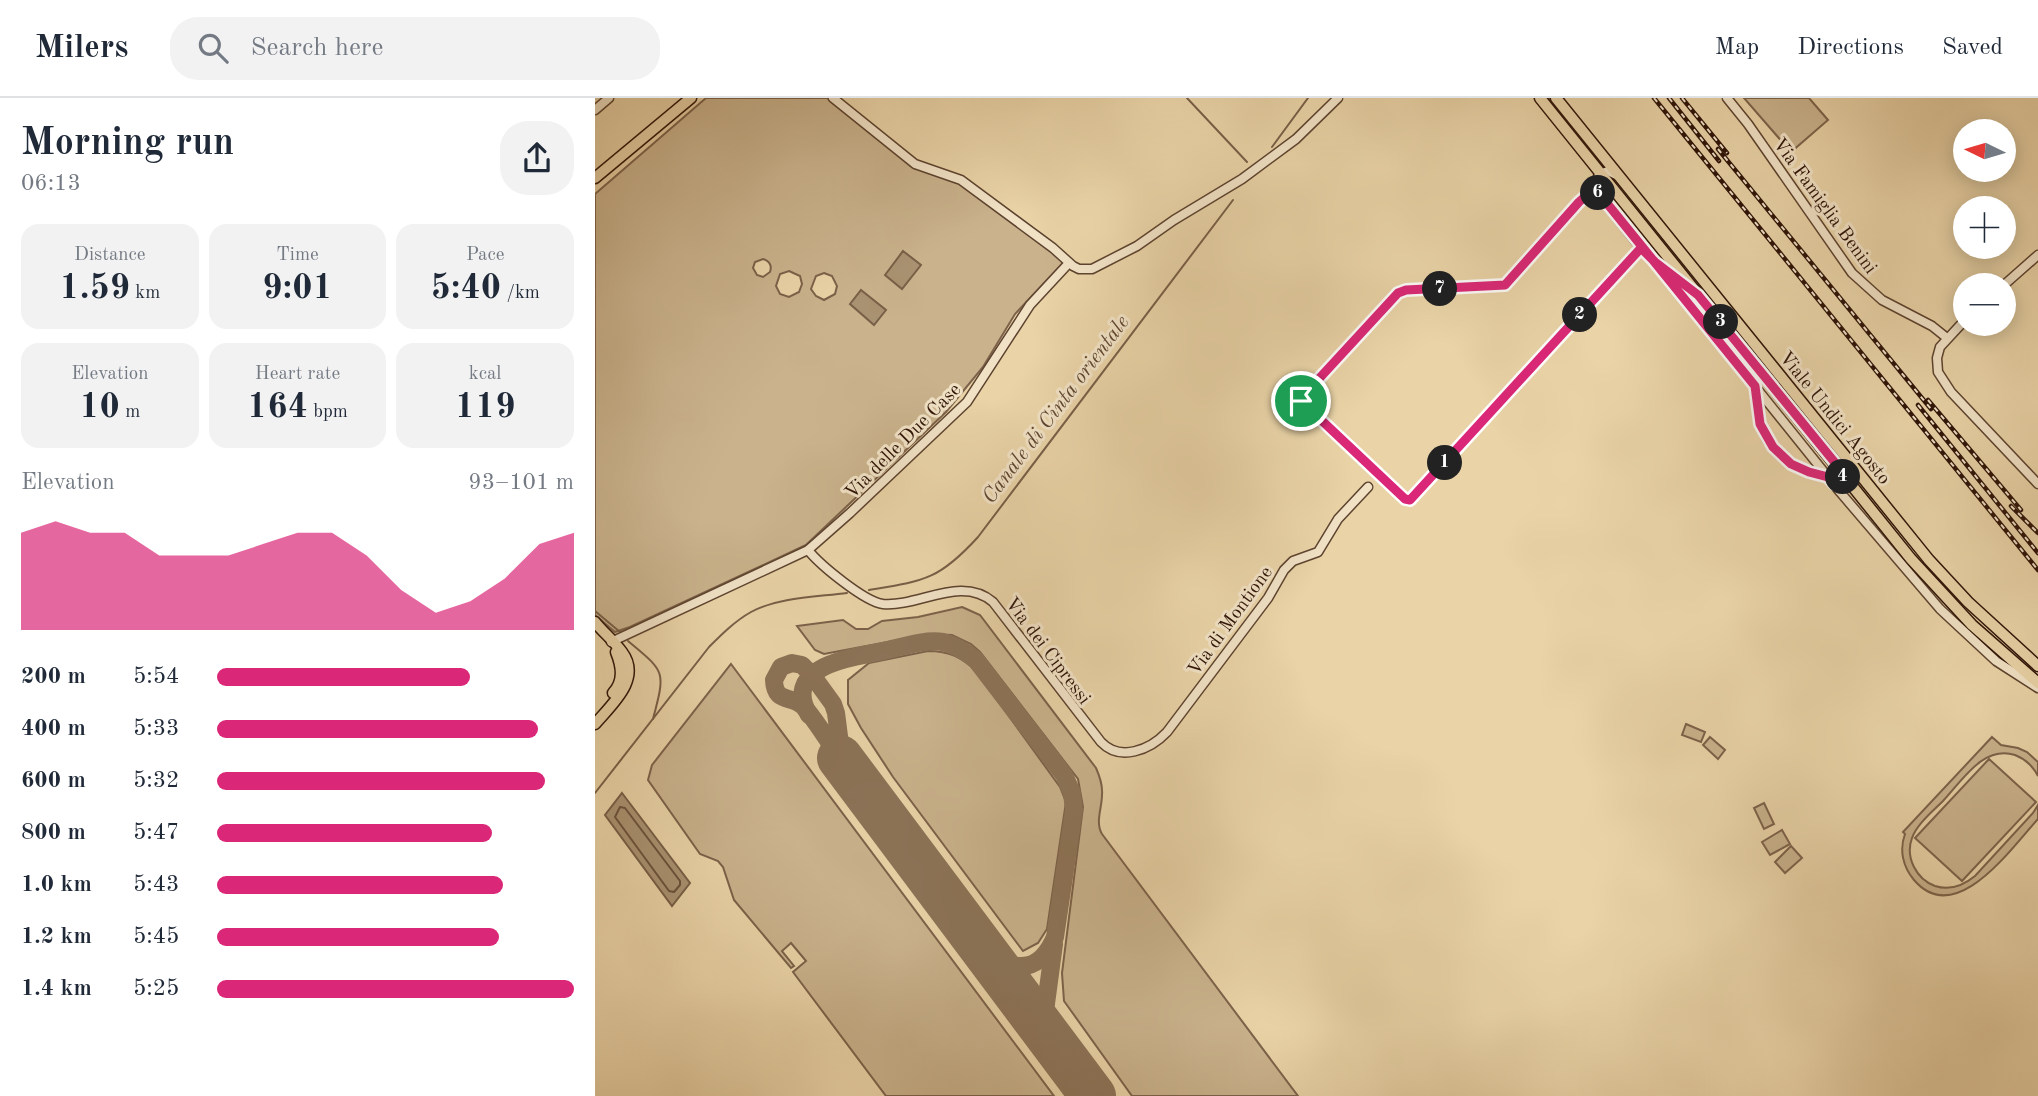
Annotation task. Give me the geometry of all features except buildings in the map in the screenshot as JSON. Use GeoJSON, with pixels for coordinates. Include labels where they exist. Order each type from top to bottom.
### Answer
{"type":"FeatureCollection","features":[{"type":"Feature","properties":{"kind":"main road"},"geometry":{"type":"LineString","coordinates":[[595,178],[691,98]]}},
{"type":"Feature","properties":{"kind":"main road","name":"Viale Undici Agosto"},"geometry":{"type":"LineString","coordinates":[[1540,98],[1880,522],[1947,599],[2038,685]]}},
{"type":"Feature","properties":{"kind":"main road","name":"Viale Undici Agosto"},"geometry":{"type":"LineString","coordinates":[[1556,98],[1936,568],[1968,602],[2038,666]]}},
{"type":"Feature","properties":{"kind":"main road"},"geometry":{"type":"LineString","coordinates":[[595,622],[621,650],[626,660],[628,677],[622,692],[595,724]]}},
{"type":"Feature","properties":{"kind":"main road"},"geometry":{"type":"LineString","coordinates":[[595,714],[618,688],[621,680],[620,665],[611,642]]}},
{"type":"Feature","properties":{"kind":"street"},"geometry":{"type":"LineString","coordinates":[[595,110],[609,98]]}},
{"type":"Feature","properties":{"kind":"street"},"geometry":{"type":"LineString","coordinates":[[833,98],[905,158],[961,180],[1079,269],[1092,269],[1137,246],[1174,220],[1224,191],[1296,139],[1338,98]]}},
{"type":"Feature","properties":{"kind":"street","name":"Via Famiglia Benini"},"geometry":{"type":"LineString","coordinates":[[1727,98],[1852,273],[1882,300],[1932,326],[1947,338]]}},
{"type":"Feature","properties":{"kind":"street"},"geometry":{"type":"LineString","coordinates":[[1621,177],[1610,172],[1600,173],[1595,182],[1597,191],[1588,194],[1579,202],[1505,285],[1406,290],[1398,293],[1303,396],[1303,405],[1405,499],[1411,499],[1641,248]]}},
{"type":"Feature","properties":{"kind":"street","name":"Viale Undici Agosto"},"geometry":{"type":"LineString","coordinates":[[1597,191],[1641,248],[1698,295]]}},
{"type":"Feature","properties":{"kind":"street"},"geometry":{"type":"LineString","coordinates":[[2016,274],[2038,255]]}},
{"type":"Feature","properties":{"kind":"street"},"geometry":{"type":"LineString","coordinates":[[1655,262],[1828,477],[1940,609],[1996,661],[2038,685]]}},
{"type":"Feature","properties":{"kind":"street","name":"Via delle Due Case"},"geometry":{"type":"LineString","coordinates":[[611,642],[808,550],[851,513],[967,402],[1030,305],[1069,263]]}},
{"type":"Feature","properties":{"kind":"street"},"geometry":{"type":"LineString","coordinates":[[1953,332],[1940,347],[1937,358],[1938,372],[1944,383],[2038,484]]}},
{"type":"Feature","properties":{"kind":"street"},"geometry":{"type":"LineString","coordinates":[[1755,386],[1760,424],[1773,447],[1797,468],[1828,477]]}},
{"type":"Feature","properties":{"kind":"street"},"geometry":{"type":"LineString","coordinates":[[1834,484],[1854,468]]}},
{"type":"Feature","properties":{"kind":"street","name":"Via di Montione"},"geometry":{"type":"LineString","coordinates":[[1147,748],[1169,729],[1268,598],[1288,565],[1318,552],[1346,508],[1368,487]]}},
{"type":"Feature","properties":{"kind":"street","name":"Via dei Cipressi"},"geometry":{"type":"LineString","coordinates":[[808,550],[862,595],[878,603],[901,602],[963,590],[986,596],[1105,746],[1127,752],[1147,748]]}},
{"type":"Feature","properties":{"kind":"shaded area"},"geometry":{"type":"Polygon","coordinates":[[[706,98],[827,98],[915,168],[940,173],[962,183],[1062,260],[1062,264],[1015,314],[983,367],[946,412],[806,545],[615,632],[595,615],[595,194],[706,98]],[[763,259],[755,262],[753,268],[757,275],[763,277],[771,268],[769,262],[763,259]],[[789,271],[780,274],[776,286],[780,294],[789,297],[799,292],[802,284],[800,276],[789,271]],[[824,273],[816,276],[811,289],[816,296],[824,300],[835,294],[837,286],[832,276],[824,273]]]}},
{"type":"Feature","properties":{"kind":"shaded area"},"geometry":{"type":"Polygon","coordinates":[[[1551,98],[1606,168],[1600,165],[1551,98]]]}},
{"type":"Feature","properties":{"kind":"shaded area"},"geometry":{"type":"Polygon","coordinates":[[[1744,98],[1809,98],[1828,120],[1791,152],[1744,98]]]}},
{"type":"Feature","properties":{"kind":"shaded area"},"geometry":{"type":"Polygon","coordinates":[[[962,607],[980,615],[1096,768],[1102,788],[1099,820],[1102,834],[1298,1096],[1132,1096],[1064,1001],[1062,973],[1083,807],[1078,779],[971,644],[952,635],[930,634],[824,654],[815,650],[797,626],[843,620],[856,629],[868,629],[882,621],[918,617],[962,607]]]}},
{"type":"Feature","properties":{"kind":"shaded area"},"geometry":{"type":"Polygon","coordinates":[[[928,651],[955,656],[977,672],[1060,787],[1066,802],[1047,929],[1038,943],[1023,951],[893,777],[848,704],[848,680],[869,663],[928,651]]]}},
{"type":"Feature","properties":{"kind":"shaded area"},"geometry":{"type":"Polygon","coordinates":[[[731,664],[1054,1096],[886,1096],[793,972],[806,961],[791,943],[782,951],[794,966],[791,968],[734,900],[723,867],[718,861],[700,854],[648,780],[652,765],[731,664]]]}},
{"type":"Feature","properties":{"kind":"shaded area"},"geometry":{"type":"Polygon","coordinates":[[[1686,724],[1705,732],[1701,742],[1682,735],[1686,724]]]}},
{"type":"Feature","properties":{"kind":"shaded area"},"geometry":{"type":"Polygon","coordinates":[[[1710,737],[1725,750],[1718,759],[1703,745],[1710,737]]]}},
{"type":"Feature","properties":{"kind":"shaded area"},"geometry":{"type":"Polygon","coordinates":[[[1992,737],[2001,745],[2027,752],[2038,762],[2038,776],[2028,763],[2015,755],[2003,753],[1983,760],[1918,828],[1910,845],[1914,866],[1922,878],[1935,886],[1946,888],[1961,884],[1975,876],[2038,805],[2038,819],[1982,879],[1965,890],[1947,895],[1930,893],[1914,880],[1907,870],[1902,852],[1903,832],[1992,737]]]}},
{"type":"Feature","properties":{"kind":"shaded area"},"geometry":{"type":"Polygon","coordinates":[[[1989,759],[2036,802],[1962,881],[1915,838],[1989,759]]]}},
{"type":"Feature","properties":{"kind":"shaded area"},"geometry":{"type":"Polygon","coordinates":[[[1764,803],[1774,824],[1764,829],[1754,808],[1764,803]]]}},
{"type":"Feature","properties":{"kind":"shaded area"},"geometry":{"type":"Polygon","coordinates":[[[1782,830],[1790,844],[1770,855],[1762,842],[1782,830]]]}},
{"type":"Feature","properties":{"kind":"shaded area"},"geometry":{"type":"Polygon","coordinates":[[[1791,846],[1802,858],[1785,873],[1775,862],[1791,846]]]}},
{"type":"Feature","properties":{"kind":"water"},"geometry":{"type":"Polygon","coordinates":[[[903,251],[921,265],[902,289],[885,275],[903,251]]]}},
{"type":"Feature","properties":{"kind":"water"},"geometry":{"type":"Polygon","coordinates":[[[861,290],[886,310],[874,325],[850,304],[861,290]]]}},
{"type":"Feature","properties":{"kind":"water"},"geometry":{"type":"Polygon","coordinates":[[[622,793],[690,883],[672,906],[605,815],[622,793]]]}},
{"type":"Feature","properties":{"kind":"waterway"},"geometry":{"type":"LineString","coordinates":[[1187,98],[1247,162]]}},
{"type":"Feature","properties":{"kind":"waterway","name":"Canale di Cinta orientale"},"geometry":{"type":"LineString","coordinates":[[1272,147],[1308,98]]}},
{"type":"Feature","properties":{"kind":"waterway","name":"Canale di Cinta orientale"},"geometry":{"type":"LineString","coordinates":[[869,590],[917,581],[929,576],[952,562],[978,537],[1233,200]]}},
{"type":"Feature","properties":{"kind":"waterway","name":"Canale di Cinta orientale"},"geometry":{"type":"LineString","coordinates":[[595,793],[709,647],[734,624],[751,612],[774,603],[847,593]]}},
{"type":"Feature","properties":{"kind":"waterway"},"geometry":{"type":"LineString","coordinates":[[595,611],[620,632]]}},
{"type":"Feature","properties":{"kind":"waterway"},"geometry":{"type":"LineString","coordinates":[[628,641],[656,666],[659,673],[660,690],[653,719]]}},
{"type":"Feature","properties":{"kind":"taxiway"},"geometry":{"type":"LineString","coordinates":[[809,715],[803,698],[804,685],[824,667],[838,661],[913,644],[943,642],[961,649],[976,660],[1064,775],[1072,793],[1074,810],[1055,937],[1043,957],[1028,965],[1010,965],[989,957]]}},
{"type":"Feature","properties":{"kind":"taxiway"},"geometry":{"type":"LineString","coordinates":[[840,758],[804,707],[777,693],[774,680],[781,667],[792,663],[802,665],[833,704],[841,752],[858,782]]}},
{"type":"Feature","properties":{"kind":"taxiway"},"geometry":{"type":"LineString","coordinates":[[1054,944],[1045,1011],[1050,1032],[1065,1059]]}},
{"type":"Feature","properties":{"kind":"runway"},"geometry":{"type":"LineString","coordinates":[[840,758],[1093,1096]]}},
{"type":"Feature","properties":{"kind":"railway"},"geometry":{"type":"LineString","coordinates":[[1654,98],[2038,570]]}},
{"type":"Feature","properties":{"kind":"railway"},"geometry":{"type":"LineString","coordinates":[[1669,98],[1719,161]]}},
{"type":"Feature","properties":{"kind":"railway"},"geometry":{"type":"LineString","coordinates":[[1682,98],[1727,153]]}},
{"type":"Feature","properties":{"kind":"railway"},"geometry":{"type":"LineString","coordinates":[[1718,149],[1931,409]]}},
{"type":"Feature","properties":{"kind":"railway"},"geometry":{"type":"LineString","coordinates":[[1928,400],[2021,510]]}},
{"type":"Feature","properties":{"kind":"railway"},"geometry":{"type":"LineString","coordinates":[[1918,405],[2038,553]]}},
{"type":"Feature","properties":{"kind":"railway"},"geometry":{"type":"LineString","coordinates":[[2011,506],[2038,533]]}},
{"type":"Feature","properties":{"kind":"route"},"geometry":{"type":"LineString","coordinates":[[1301,401],[1398,293],[1406,290],[1505,285],[1579,202],[1588,194],[1597,191],[1631,236],[1641,248],[1655,262],[1755,386],[1760,424],[1778,453],[1797,468],[1828,477],[1834,484],[1845,475],[1698,295],[1641,248],[1410,500],[1405,499],[1301,401]]}}]}
